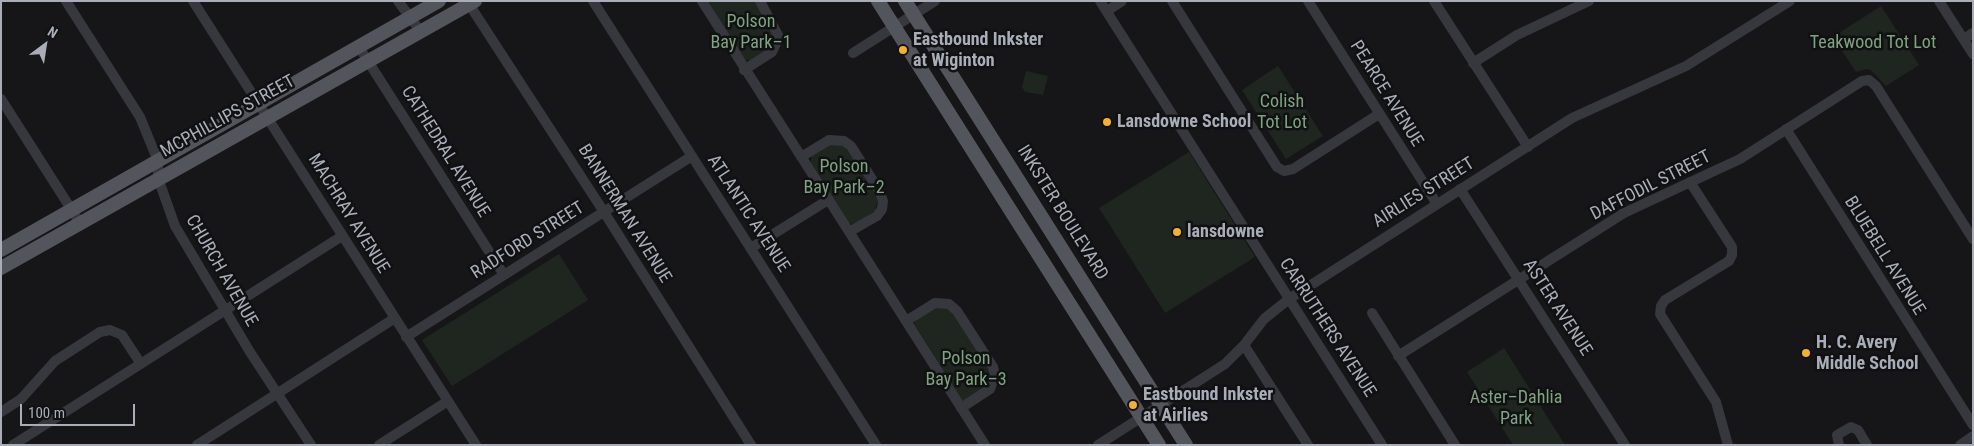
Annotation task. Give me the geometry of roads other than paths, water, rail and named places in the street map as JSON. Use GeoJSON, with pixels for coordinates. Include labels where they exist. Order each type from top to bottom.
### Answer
{"type":"FeatureCollection","features":[{"type":"Feature","properties":{"kind":"main road","name":"MCPHILLIPS STREET"},"geometry":{"type":"LineString","coordinates":[[1,250],[438,1]]}},
{"type":"Feature","properties":{"kind":"main road"},"geometry":{"type":"LineString","coordinates":[[878,1],[1159,445]]}},
{"type":"Feature","properties":{"kind":"main road","name":"INKSTER BOULEVARD"},"geometry":{"type":"LineString","coordinates":[[905,1],[1186,445]]}},
{"type":"Feature","properties":{"kind":"main road","name":"MCPHILLIPS STREET"},"geometry":{"type":"LineString","coordinates":[[1,268],[471,2]]}},
{"type":"Feature","properties":{"kind":"street","name":"CHURCH AVENUE"},"geometry":{"type":"LineString","coordinates":[[66,1],[140,117],[158,160],[158,178],[174,226],[225,311],[311,445]]}},
{"type":"Feature","properties":{"kind":"street","name":"MACHRAY AVENUE"},"geometry":{"type":"LineString","coordinates":[[192,1],[476,445]]}},
{"type":"Feature","properties":{"kind":"street"},"geometry":{"type":"LineString","coordinates":[[398,1],[421,32]]}},
{"type":"Feature","properties":{"kind":"street","name":"ATLANTIC AVENUE"},"geometry":{"type":"LineString","coordinates":[[593,1],[876,445]]}},
{"type":"Feature","properties":{"kind":"street"},"geometry":{"type":"LineString","coordinates":[[702,1],[744,70],[985,445]]}},
{"type":"Feature","properties":{"kind":"street"},"geometry":{"type":"LineString","coordinates":[[744,70],[772,52],[780,36],[760,1]]}},
{"type":"Feature","properties":{"kind":"street"},"geometry":{"type":"LineString","coordinates":[[854,53],[935,1]]}},
{"type":"Feature","properties":{"kind":"street","name":"CARRUTHERS AVENUE"},"geometry":{"type":"LineString","coordinates":[[1100,1],[1382,445]]}},
{"type":"Feature","properties":{"kind":"street"},"geometry":{"type":"LineString","coordinates":[[1106,11],[1122,1]]}},
{"type":"Feature","properties":{"kind":"street"},"geometry":{"type":"LineString","coordinates":[[1172,1],[1277,167],[1284,170],[1293,169],[1379,114]]}},
{"type":"Feature","properties":{"kind":"street","name":"PEARCE AVENUE"},"geometry":{"type":"LineString","coordinates":[[1308,1],[1437,204]]}},
{"type":"Feature","properties":{"kind":"street"},"geometry":{"type":"LineString","coordinates":[[1434,1],[1528,147]]}},
{"type":"Feature","properties":{"kind":"street"},"geometry":{"type":"LineString","coordinates":[[1473,63],[1517,35],[1590,1]]}},
{"type":"Feature","properties":{"kind":"street","name":"AIRLIES STREET"},"geometry":{"type":"LineString","coordinates":[[1098,445],[1210,375],[1244,346],[1264,319],[1289,299],[1460,189],[1572,118],[1686,66],[1790,1]]}},
{"type":"Feature","properties":{"kind":"street"},"geometry":{"type":"LineString","coordinates":[[1939,1],[1973,54]]}},
{"type":"Feature","properties":{"kind":"street","name":"BANNERMAN AVENUE"},"geometry":{"type":"LineString","coordinates":[[471,2],[748,444]]}},
{"type":"Feature","properties":{"kind":"street"},"geometry":{"type":"LineString","coordinates":[[1964,39],[1973,34]]}},
{"type":"Feature","properties":{"kind":"street","name":"CATHEDRAL AVENUE"},"geometry":{"type":"LineString","coordinates":[[359,47],[504,275]]}},
{"type":"Feature","properties":{"kind":"street","name":"DAFFODIL STREET"},"geometry":{"type":"LineString","coordinates":[[1398,356],[1624,213],[1740,159],[1862,81],[1868,80],[1876,86],[1973,239]]}},
{"type":"Feature","properties":{"kind":"street"},"geometry":{"type":"LineString","coordinates":[[1,99],[80,223]]}},
{"type":"Feature","properties":{"kind":"street","name":"BLUEBELL AVENUE"},"geometry":{"type":"LineString","coordinates":[[1786,129],[1973,425]]}},
{"type":"Feature","properties":{"kind":"street"},"geometry":{"type":"LineString","coordinates":[[801,157],[829,140],[844,141],[851,146],[880,192],[883,201],[882,209],[876,216],[849,232]]}},
{"type":"Feature","properties":{"kind":"street","name":"RADFORD STREET"},"geometry":{"type":"LineString","coordinates":[[406,337],[692,156]]}},
{"type":"Feature","properties":{"kind":"street"},"geometry":{"type":"LineString","coordinates":[[1690,182],[1732,247],[1732,254],[1729,261],[1665,300],[1660,306],[1660,314],[1716,402],[1728,445]]}},
{"type":"Feature","properties":{"kind":"street","name":"ASTER AVENUE"},"geometry":{"type":"LineString","coordinates":[[1460,189],[1625,445]]}},
{"type":"Feature","properties":{"kind":"street"},"geometry":{"type":"LineString","coordinates":[[751,248],[828,200]]}},
{"type":"Feature","properties":{"kind":"street"},"geometry":{"type":"LineString","coordinates":[[13,445],[342,236]]}},
{"type":"Feature","properties":{"kind":"street"},"geometry":{"type":"LineString","coordinates":[[906,321],[935,303],[949,304],[957,311],[993,367],[995,375],[990,389],[961,408]]}},
{"type":"Feature","properties":{"kind":"street"},"geometry":{"type":"LineString","coordinates":[[1372,313],[1455,445]]}},
{"type":"Feature","properties":{"kind":"street"},"geometry":{"type":"LineString","coordinates":[[198,445],[395,318]]}},
{"type":"Feature","properties":{"kind":"street"},"geometry":{"type":"LineString","coordinates":[[1,412],[21,399],[55,361],[100,332],[110,330],[122,335],[141,364]]}},
{"type":"Feature","properties":{"kind":"street"},"geometry":{"type":"LineString","coordinates":[[1244,346],[1308,445]]}},
{"type":"Feature","properties":{"kind":"street"},"geometry":{"type":"LineString","coordinates":[[379,445],[448,401]]}},
{"type":"Feature","properties":{"kind":"street"},"geometry":{"type":"LineString","coordinates":[[1840,445],[1837,435],[1851,426],[1858,430],[1867,445]]}},
{"type":"Feature","properties":{"kind":"street"},"geometry":{"type":"LineString","coordinates":[[1960,445],[1973,436]]}},
{"type":"Feature","properties":{"kind":"place","name":"Eastbound Inkster at Wiginton"},"geometry":{"type":"Point","coordinates":[903,50]}},
{"type":"Feature","properties":{"kind":"place","name":"Lansdowne School"},"geometry":{"type":"Point","coordinates":[1107,122]}},
{"type":"Feature","properties":{"kind":"place","name":"lansdowne"},"geometry":{"type":"Point","coordinates":[1177,232]}},
{"type":"Feature","properties":{"kind":"place","name":"H. C. Avery Middle School"},"geometry":{"type":"Point","coordinates":[1806,353]}},
{"type":"Feature","properties":{"kind":"place","name":"Eastbound Inkster at Airlies"},"geometry":{"type":"Point","coordinates":[1133,405]}},
{"type":"Feature","properties":{"kind":"park label","name":"Polson Bay Park–1"},"geometry":{"type":"Point","coordinates":[751,32]}},
{"type":"Feature","properties":{"kind":"park label","name":"Teakwood Tot Lot"},"geometry":{"type":"Point","coordinates":[1873,43]}},
{"type":"Feature","properties":{"kind":"park label","name":"Colish Tot Lot"},"geometry":{"type":"Point","coordinates":[1282,112]}},
{"type":"Feature","properties":{"kind":"park label","name":"Polson Bay Park–2"},"geometry":{"type":"Point","coordinates":[844,177]}},
{"type":"Feature","properties":{"kind":"park label","name":"Polson Bay Park–3"},"geometry":{"type":"Point","coordinates":[966,369]}},
{"type":"Feature","properties":{"kind":"park label","name":"Aster–Dahlia Park"},"geometry":{"type":"Point","coordinates":[1516,408]}}]}
